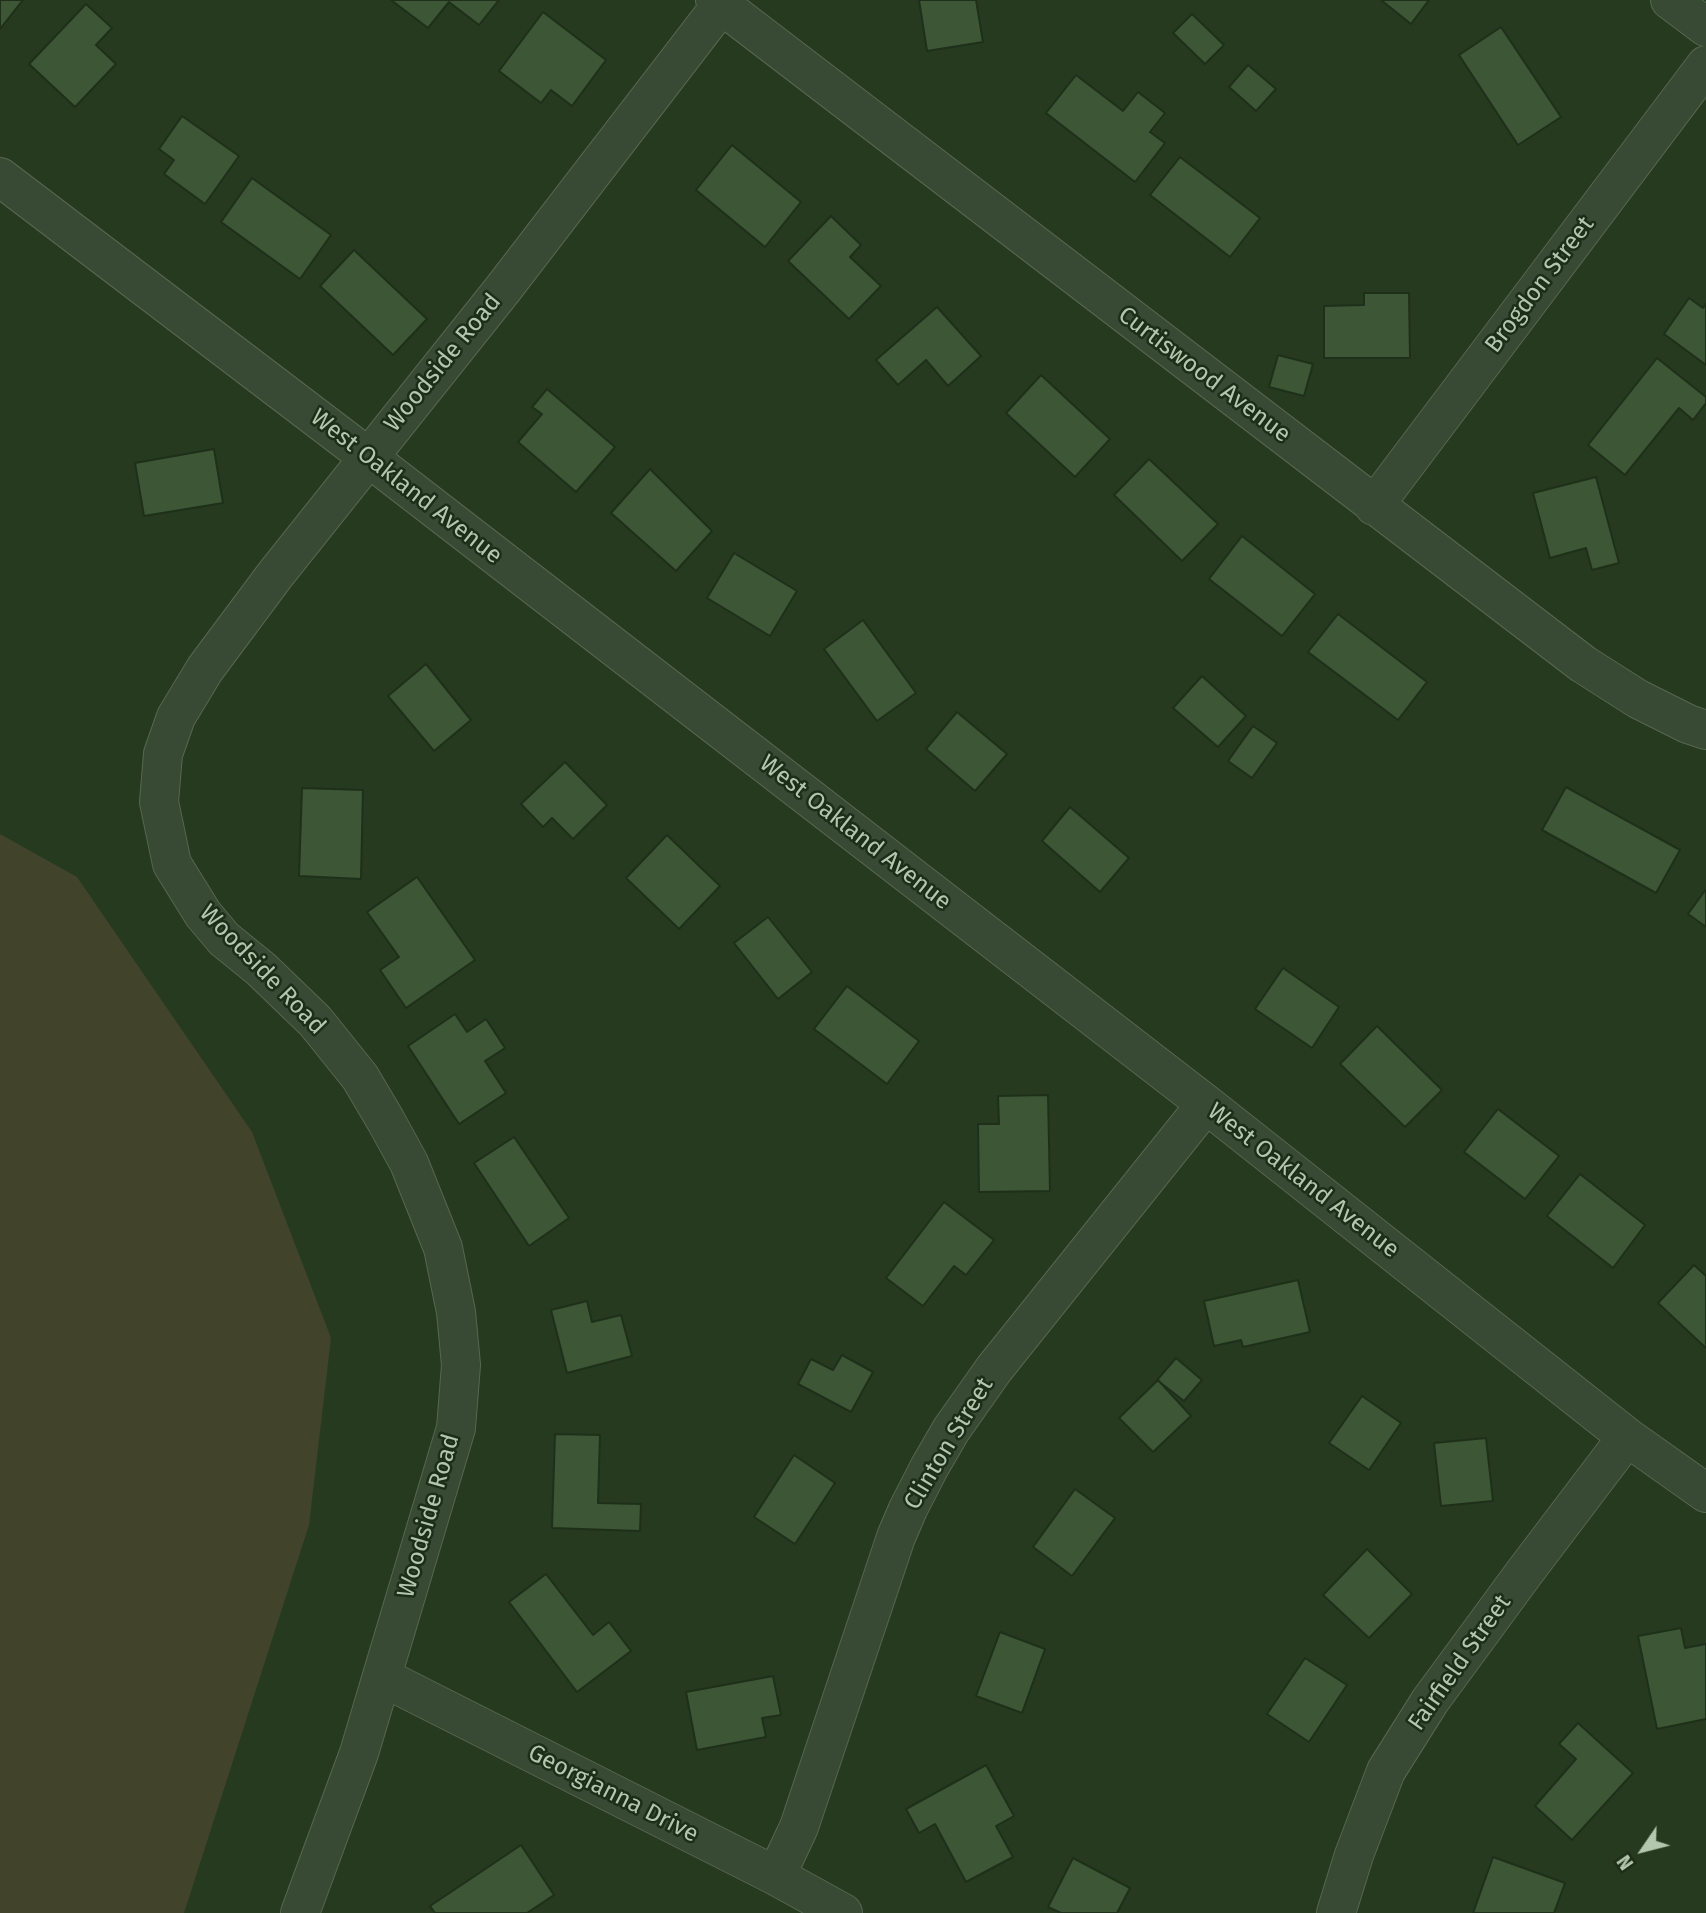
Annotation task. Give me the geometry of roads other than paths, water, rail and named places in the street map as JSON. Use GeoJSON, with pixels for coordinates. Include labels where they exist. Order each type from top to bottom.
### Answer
{"type":"FeatureCollection","features":[{"type":"Feature","properties":{"kind":"street"},"geometry":{"type":"LineString","coordinates":[[1670,0],[1706,27]]}},
{"type":"Feature","properties":{"kind":"street","name":"Woodside Road"},"geometry":{"type":"LineString","coordinates":[[300,1913],[359,1753],[456,1428],[461,1365],[456,1312],[443,1248],[409,1163],[360,1077],[315,1021],[261,969],[224,939],[202,914],[173,864],[159,802],[163,754],[176,717],[205,669],[275,575],[503,289],[720,2]]}},
{"type":"Feature","properties":{"kind":"street","name":"Curtiswood Avenue"},"geometry":{"type":"LineString","coordinates":[[720,2],[1583,664],[1638,699],[1706,730]]}},
{"type":"Feature","properties":{"kind":"street","name":"Brogdon Street"},"geometry":{"type":"LineString","coordinates":[[1374,506],[1706,65]]}},
{"type":"Feature","properties":{"kind":"street","name":"West Oakland Avenue"},"geometry":{"type":"LineString","coordinates":[[0,177],[368,457],[1206,1104],[1627,1437],[1706,1493]]}},
{"type":"Feature","properties":{"kind":"street","name":"Clinton Street"},"geometry":{"type":"LineString","coordinates":[[775,1876],[799,1827],[897,1537],[929,1468],[951,1430],[994,1369],[1206,1104]]}},
{"type":"Feature","properties":{"kind":"street","name":"Fairfield Street"},"geometry":{"type":"LineString","coordinates":[[1336,1913],[1354,1855],[1386,1771],[1430,1701],[1627,1437]]}},
{"type":"Feature","properties":{"kind":"street","name":"Georgianna Drive"},"geometry":{"type":"LineString","coordinates":[[382,1677],[843,1913]]}}]}
